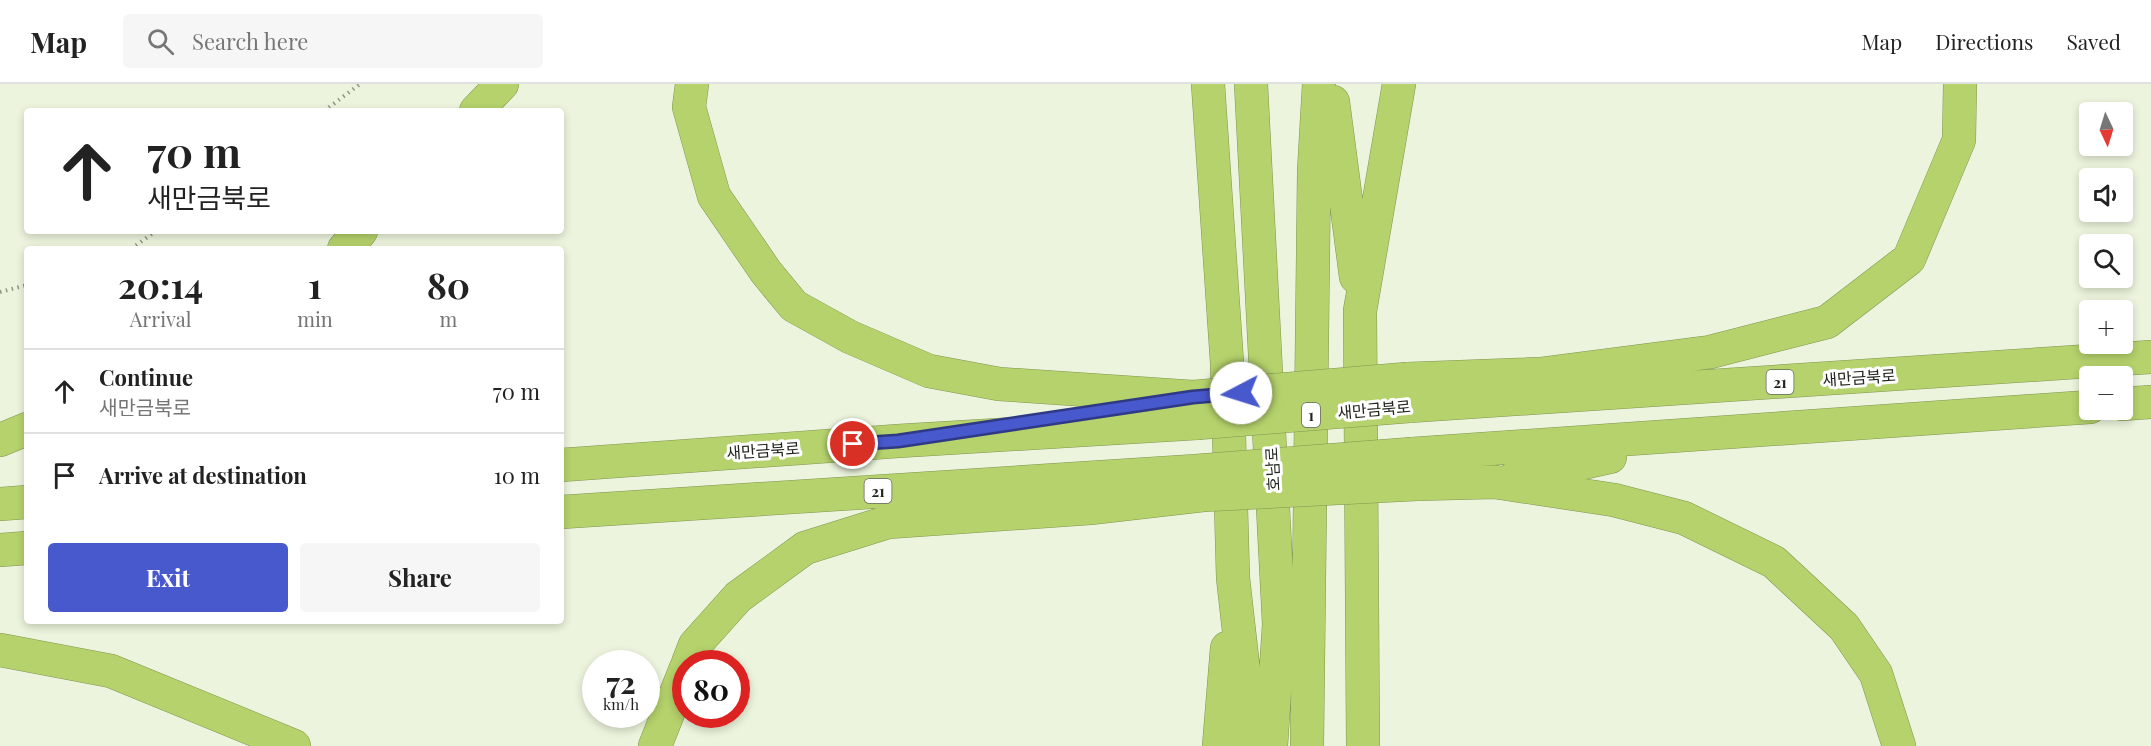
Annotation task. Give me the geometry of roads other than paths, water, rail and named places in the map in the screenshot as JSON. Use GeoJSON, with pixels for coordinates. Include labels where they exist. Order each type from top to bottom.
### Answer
{"type":"FeatureCollection","features":[{"type":"Feature","properties":{"kind":"highway"},"geometry":{"type":"LineString","coordinates":[[479,108],[502,84]]}},
{"type":"Feature","properties":{"kind":"highway"},"geometry":{"type":"LineString","coordinates":[[692,84],[689,108],[714,196],[766,272],[794,306],[850,337],[929,371],[999,384],[1195,410],[1408,392],[1710,352],[1827,322],[1909,259],[1959,140],[1960,84]]}},
{"type":"Feature","properties":{"kind":"highway"},"geometry":{"type":"LineString","coordinates":[[1208,84],[1227,363],[1233,578],[1252,746]]}},
{"type":"Feature","properties":{"kind":"highway","name":"호남로"},"geometry":{"type":"LineString","coordinates":[[1251,84],[1280,624],[1271,746]]}},
{"type":"Feature","properties":{"kind":"highway","name":"1"},"geometry":{"type":"LineString","coordinates":[[1307,746],[1314,171],[1319,84]]}},
{"type":"Feature","properties":{"kind":"highway"},"geometry":{"type":"LineString","coordinates":[[1331,84],[1360,311],[1364,744]]}},
{"type":"Feature","properties":{"kind":"highway"},"geometry":{"type":"LineString","coordinates":[[1360,311],[1400,84]]}},
{"type":"Feature","properties":{"kind":"highway"},"geometry":{"type":"LineString","coordinates":[[1227,363],[1247,244],[1254,130]]}},
{"type":"Feature","properties":{"kind":"highway"},"geometry":{"type":"LineString","coordinates":[[347,246],[358,234]]}},
{"type":"Feature","properties":{"kind":"highway","name":"새만금북로"},"geometry":{"type":"LineString","coordinates":[[1408,392],[1714,387],[2151,357]]}},
{"type":"Feature","properties":{"kind":"highway"},"geometry":{"type":"LineString","coordinates":[[1540,374],[1714,387]]}},
{"type":"Feature","properties":{"kind":"highway"},"geometry":{"type":"LineString","coordinates":[[2133,403],[2151,402]]}},
{"type":"Feature","properties":{"kind":"highway"},"geometry":{"type":"LineString","coordinates":[[693,650],[738,597],[805,548],[888,522],[1090,508],[1199,483],[1414,469],[1721,432],[2079,408]]}},
{"type":"Feature","properties":{"kind":"highway","name":"새만금북로"},"geometry":{"type":"LineString","coordinates":[[564,465],[898,441],[1195,410]]}},
{"type":"Feature","properties":{"kind":"highway"},"geometry":{"type":"LineString","coordinates":[[0,440],[24,430]]}},
{"type":"Feature","properties":{"kind":"highway"},"geometry":{"type":"LineString","coordinates":[[1495,482],[1721,432]]}},
{"type":"Feature","properties":{"kind":"highway"},"geometry":{"type":"LineString","coordinates":[[1414,469],[1614,500],[1684,518],[1774,562],[1844,627],[1876,674],[1899,746]]}},
{"type":"Feature","properties":{"kind":"highway","name":"21"},"geometry":{"type":"LineString","coordinates":[[564,512],[916,488],[1199,483]]}},
{"type":"Feature","properties":{"kind":"highway"},"geometry":{"type":"LineString","coordinates":[[916,488],[1090,508]]}},
{"type":"Feature","properties":{"kind":"highway"},"geometry":{"type":"LineString","coordinates":[[0,504],[24,502]]}},
{"type":"Feature","properties":{"kind":"highway"},"geometry":{"type":"LineString","coordinates":[[0,550],[24,548]]}},
{"type":"Feature","properties":{"kind":"highway"},"geometry":{"type":"LineString","coordinates":[[1219,746],[1233,578]]}},
{"type":"Feature","properties":{"kind":"highway"},"geometry":{"type":"LineString","coordinates":[[0,650],[111,671],[294,746]]}},
{"type":"Feature","properties":{"kind":"highway"},"geometry":{"type":"LineString","coordinates":[[655,746],[672,703]]}}]}
